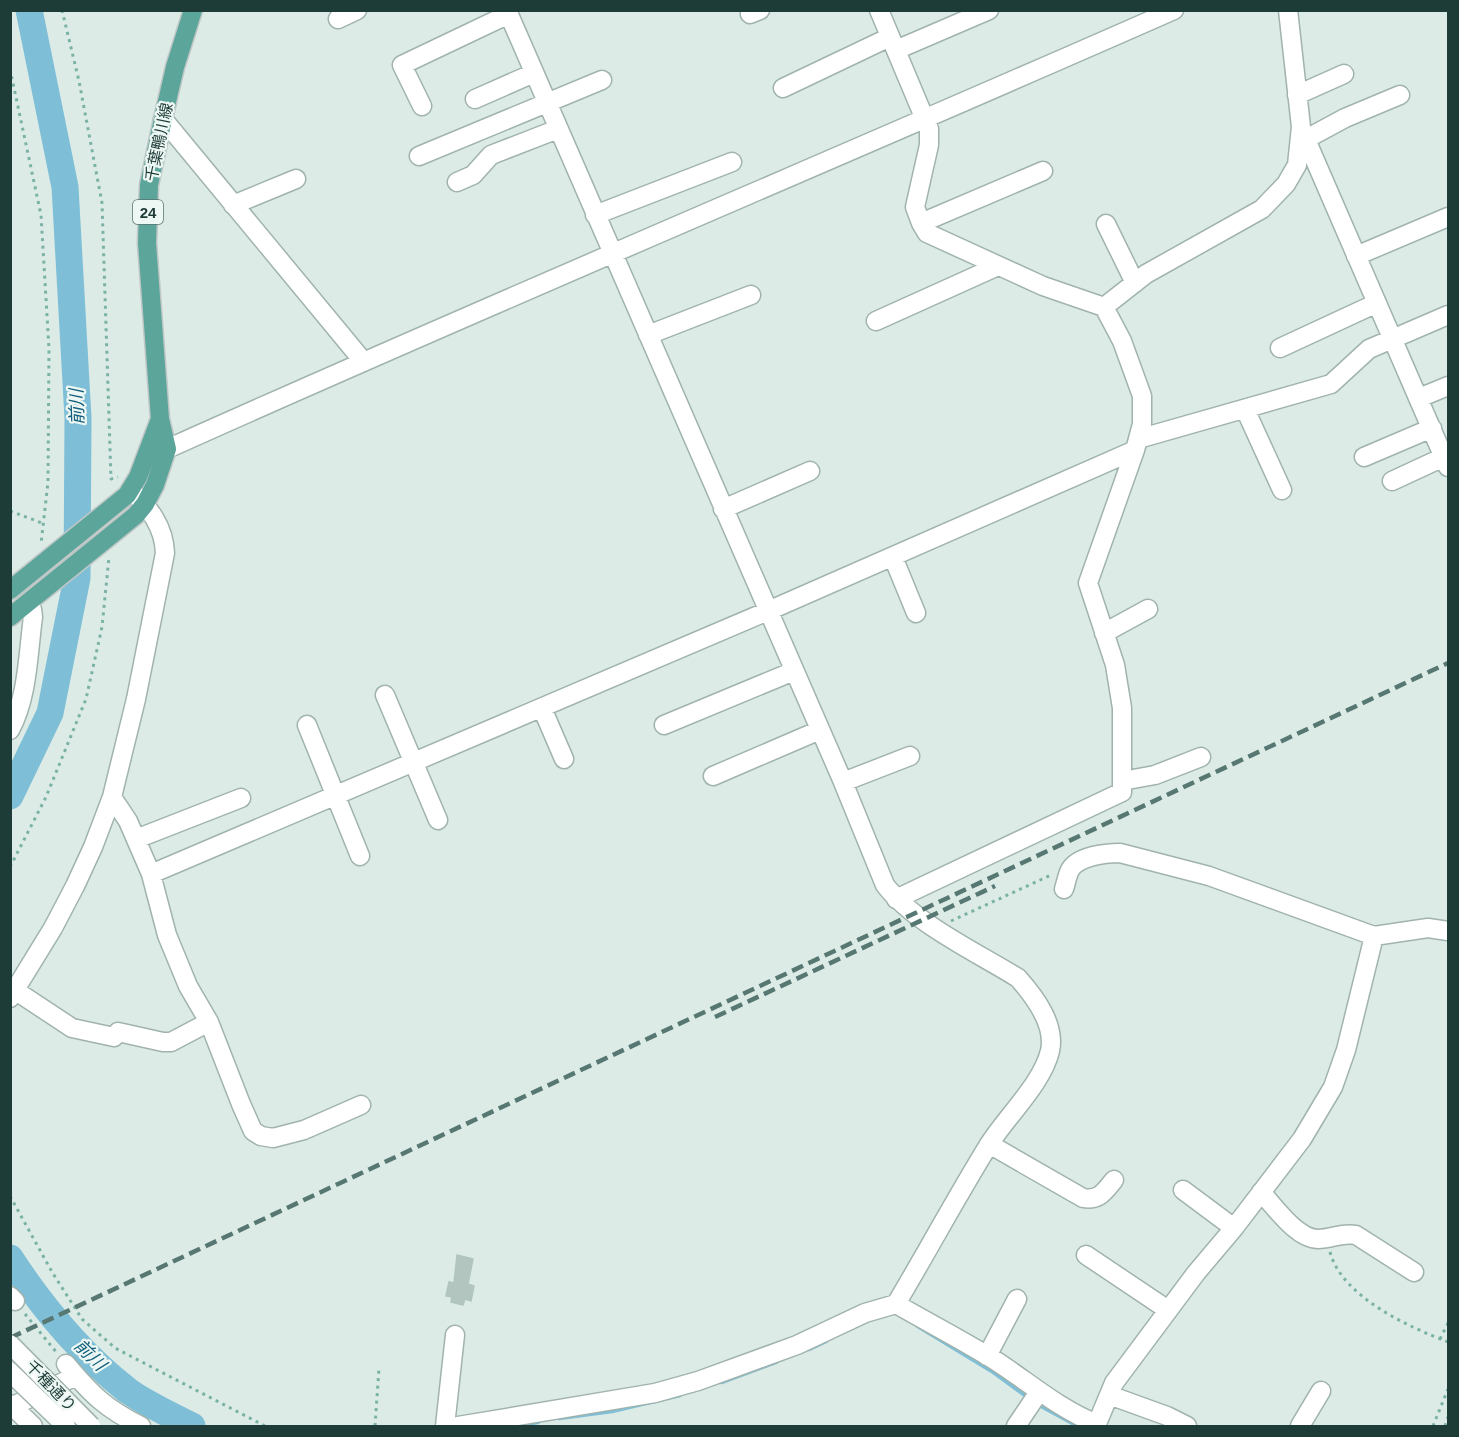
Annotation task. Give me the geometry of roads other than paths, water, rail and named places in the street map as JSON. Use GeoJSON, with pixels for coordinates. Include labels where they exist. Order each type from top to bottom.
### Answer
{"type":"FeatureCollection","features":[{"type":"Feature","properties":{"kind":"main road","name":"千葉鴨川線"},"geometry":{"type":"LineString","coordinates":[[167,449],[160,420],[147,243],[149,185],[175,67],[193,10]]}},
{"type":"Feature","properties":{"kind":"main road","name":"千葉鴨川線"},"geometry":{"type":"LineString","coordinates":[[10,590],[113,508],[160,420]]}},
{"type":"Feature","properties":{"kind":"main road"},"geometry":{"type":"LineString","coordinates":[[10,617],[110,542],[136,515],[155,486],[167,449]]}},
{"type":"Feature","properties":{"kind":"street"},"geometry":{"type":"LineString","coordinates":[[338,19],[357,10]]}},
{"type":"Feature","properties":{"kind":"street"},"geometry":{"type":"LineString","coordinates":[[879,10],[929,129],[928,145],[915,207],[927,233],[1043,286],[1104,307],[1122,340],[1142,396],[1142,424],[1088,583],[1115,664],[1122,708],[1122,792],[896,899]]}},
{"type":"Feature","properties":{"kind":"street"},"geometry":{"type":"LineString","coordinates":[[783,88],[893,43],[989,10]]}},
{"type":"Feature","properties":{"kind":"street"},"geometry":{"type":"LineString","coordinates":[[167,449],[363,361],[1174,10]]}},
{"type":"Feature","properties":{"kind":"street"},"geometry":{"type":"LineString","coordinates":[[1288,10],[1303,133],[1447,460],[1392,481]]}},
{"type":"Feature","properties":{"kind":"street"},"geometry":{"type":"LineString","coordinates":[[422,106],[402,65],[508,12],[843,782],[885,885],[896,899],[936,929],[1018,978],[1045,1016],[1050,1037],[1050,1051],[1036,1082],[989,1144],[896,1304],[865,1313],[797,1345],[747,1365],[687,1384],[644,1395],[458,1426]]}},
{"type":"Feature","properties":{"kind":"street"},"geometry":{"type":"LineString","coordinates":[[475,99],[534,73]]}},
{"type":"Feature","properties":{"kind":"street"},"geometry":{"type":"LineString","coordinates":[[1297,94],[1344,74]]}},
{"type":"Feature","properties":{"kind":"street"},"geometry":{"type":"LineString","coordinates":[[419,156],[602,80]]}},
{"type":"Feature","properties":{"kind":"street"},"geometry":{"type":"LineString","coordinates":[[1303,133],[1400,95]]}},
{"type":"Feature","properties":{"kind":"street"},"geometry":{"type":"LineString","coordinates":[[163,119],[363,361]]}},
{"type":"Feature","properties":{"kind":"street"},"geometry":{"type":"LineString","coordinates":[[457,182],[473,175],[491,155],[558,129]]}},
{"type":"Feature","properties":{"kind":"street"},"geometry":{"type":"LineString","coordinates":[[1104,307],[1146,274],[1262,209],[1286,184],[1297,165],[1303,133]]}},
{"type":"Feature","properties":{"kind":"street"},"geometry":{"type":"LineString","coordinates":[[595,215],[732,162]]}},
{"type":"Feature","properties":{"kind":"street"},"geometry":{"type":"LineString","coordinates":[[921,223],[1043,171]]}},
{"type":"Feature","properties":{"kind":"street"},"geometry":{"type":"LineString","coordinates":[[233,204],[296,179]]}},
{"type":"Feature","properties":{"kind":"street"},"geometry":{"type":"LineString","coordinates":[[1356,256],[1449,217]]}},
{"type":"Feature","properties":{"kind":"street"},"geometry":{"type":"LineString","coordinates":[[1106,224],[1135,283]]}},
{"type":"Feature","properties":{"kind":"street"},"geometry":{"type":"LineString","coordinates":[[876,321],[998,266]]}},
{"type":"Feature","properties":{"kind":"street"},"geometry":{"type":"LineString","coordinates":[[648,335],[751,295]]}},
{"type":"Feature","properties":{"kind":"street"},"geometry":{"type":"LineString","coordinates":[[1280,348],[1377,303]]}},
{"type":"Feature","properties":{"kind":"street"},"geometry":{"type":"LineString","coordinates":[[151,874],[768,611],[1136,444],[1331,384],[1369,349],[1449,315]]}},
{"type":"Feature","properties":{"kind":"street"},"geometry":{"type":"LineString","coordinates":[[1419,398],[1449,386]]}},
{"type":"Feature","properties":{"kind":"street"},"geometry":{"type":"LineString","coordinates":[[1245,409],[1281,490]]}},
{"type":"Feature","properties":{"kind":"street"},"geometry":{"type":"LineString","coordinates":[[1364,457],[1432,428]]}},
{"type":"Feature","properties":{"kind":"street"},"geometry":{"type":"LineString","coordinates":[[723,509],[810,471]]}},
{"type":"Feature","properties":{"kind":"street"},"geometry":{"type":"LineString","coordinates":[[126,483],[145,504],[161,530],[165,553],[136,699],[112,796],[93,847],[53,928],[13,994],[72,1028],[114,1037],[118,1032],[171,1042],[209,1022]]}},
{"type":"Feature","properties":{"kind":"street"},"geometry":{"type":"LineString","coordinates":[[893,556],[916,613]]}},
{"type":"Feature","properties":{"kind":"street"},"geometry":{"type":"LineString","coordinates":[[10,730],[24,686],[33,617],[33,599]]}},
{"type":"Feature","properties":{"kind":"street"},"geometry":{"type":"LineString","coordinates":[[1104,633],[1148,609]]}},
{"type":"Feature","properties":{"kind":"street"},"geometry":{"type":"LineString","coordinates":[[664,725],[794,671]]}},
{"type":"Feature","properties":{"kind":"street"},"geometry":{"type":"LineString","coordinates":[[385,695],[438,820]]}},
{"type":"Feature","properties":{"kind":"street"},"geometry":{"type":"LineString","coordinates":[[542,708],[564,759]]}},
{"type":"Feature","properties":{"kind":"street"},"geometry":{"type":"LineString","coordinates":[[307,725],[360,856]]}},
{"type":"Feature","properties":{"kind":"street"},"geometry":{"type":"LineString","coordinates":[[713,776],[820,730]]}},
{"type":"Feature","properties":{"kind":"street"},"geometry":{"type":"LineString","coordinates":[[843,782],[910,756]]}},
{"type":"Feature","properties":{"kind":"street"},"geometry":{"type":"LineString","coordinates":[[1122,781],[1155,775],[1201,757]]}},
{"type":"Feature","properties":{"kind":"street"},"geometry":{"type":"LineString","coordinates":[[112,796],[128,821],[151,874],[167,935],[188,987],[209,1022],[253,1131],[261,1136],[273,1138],[303,1130],[361,1105]]}},
{"type":"Feature","properties":{"kind":"street"},"geometry":{"type":"LineString","coordinates":[[136,839],[241,798]]}},
{"type":"Feature","properties":{"kind":"street"},"geometry":{"type":"LineString","coordinates":[[1064,889],[1071,869],[1085,859],[1119,852],[1209,876],[1374,936],[1428,928],[1449,931]]}},
{"type":"Feature","properties":{"kind":"street"},"geometry":{"type":"LineString","coordinates":[[896,1304],[987,1356],[1035,1399],[1097,1425],[1114,1383],[1196,1273],[1234,1228],[1302,1139],[1333,1087],[1346,1050],[1374,936]]}},
{"type":"Feature","properties":{"kind":"street"},"geometry":{"type":"LineString","coordinates":[[989,1144],[1083,1198],[1101,1197],[1114,1180]]}},
{"type":"Feature","properties":{"kind":"street"},"geometry":{"type":"LineString","coordinates":[[1183,1190],[1234,1228]]}},
{"type":"Feature","properties":{"kind":"street"},"geometry":{"type":"LineString","coordinates":[[1260,1192],[1302,1235],[1315,1240],[1346,1233],[1356,1235],[1414,1272]]}},
{"type":"Feature","properties":{"kind":"street"},"geometry":{"type":"LineString","coordinates":[[1086,1255],[1168,1310]]}},
{"type":"Feature","properties":{"kind":"street"},"geometry":{"type":"LineString","coordinates":[[987,1356],[1017,1299]]}},
{"type":"Feature","properties":{"kind":"street"},"geometry":{"type":"LineString","coordinates":[[446,1426],[455,1335]]}},
{"type":"Feature","properties":{"kind":"street","name":"千種通り"},"geometry":{"type":"LineString","coordinates":[[10,1344],[91,1426]]}},
{"type":"Feature","properties":{"kind":"street"},"geometry":{"type":"LineString","coordinates":[[33,1426],[12,1405],[71,1370],[88,1390],[115,1413],[141,1426]]}},
{"type":"Feature","properties":{"kind":"street","name":"千種通り"},"geometry":{"type":"LineString","coordinates":[[10,1372],[66,1426]]}},
{"type":"Feature","properties":{"kind":"street"},"geometry":{"type":"LineString","coordinates":[[1300,1426],[1321,1391]]}},
{"type":"Feature","properties":{"kind":"street"},"geometry":{"type":"LineString","coordinates":[[1109,1395],[1167,1416],[1187,1426]]}},
{"type":"Feature","properties":{"kind":"street"},"geometry":{"type":"LineString","coordinates":[[1016,1426],[1035,1399]]}},
{"type":"Feature","properties":{"kind":"waterway","name":"前川"},"geometry":{"type":"LineString","coordinates":[[10,796],[50,713],[77,578],[78,418],[65,187],[29,10]]}},
{"type":"Feature","properties":{"kind":"waterway","name":"前川"},"geometry":{"type":"LineString","coordinates":[[10,1258],[49,1312],[110,1376],[150,1405],[192,1426]]}},
{"type":"Feature","properties":{"kind":"waterway"},"geometry":{"type":"LineString","coordinates":[[918,1326],[992,1371],[1029,1398]]}},
{"type":"Feature","properties":{"kind":"waterway"},"geometry":{"type":"LineString","coordinates":[[809,1349],[826,1341]]}},
{"type":"Feature","properties":{"kind":"waterway"},"geometry":{"type":"LineString","coordinates":[[722,1382],[776,1362]]}},
{"type":"Feature","properties":{"kind":"waterway"},"geometry":{"type":"LineString","coordinates":[[559,1418],[612,1411],[680,1395]]}},
{"type":"Feature","properties":{"kind":"waterway"},"geometry":{"type":"LineString","coordinates":[[1036,1403],[1078,1426]]}},
{"type":"Feature","properties":{"kind":"waterway"},"geometry":{"type":"LineString","coordinates":[[512,1426],[538,1422]]}},
{"type":"Feature","properties":{"kind":"railway"},"geometry":{"type":"LineString","coordinates":[[10,1338],[1448,663]]}},
{"type":"Feature","properties":{"kind":"railway"},"geometry":{"type":"LineString","coordinates":[[715,1017],[995,886]]}}]}
